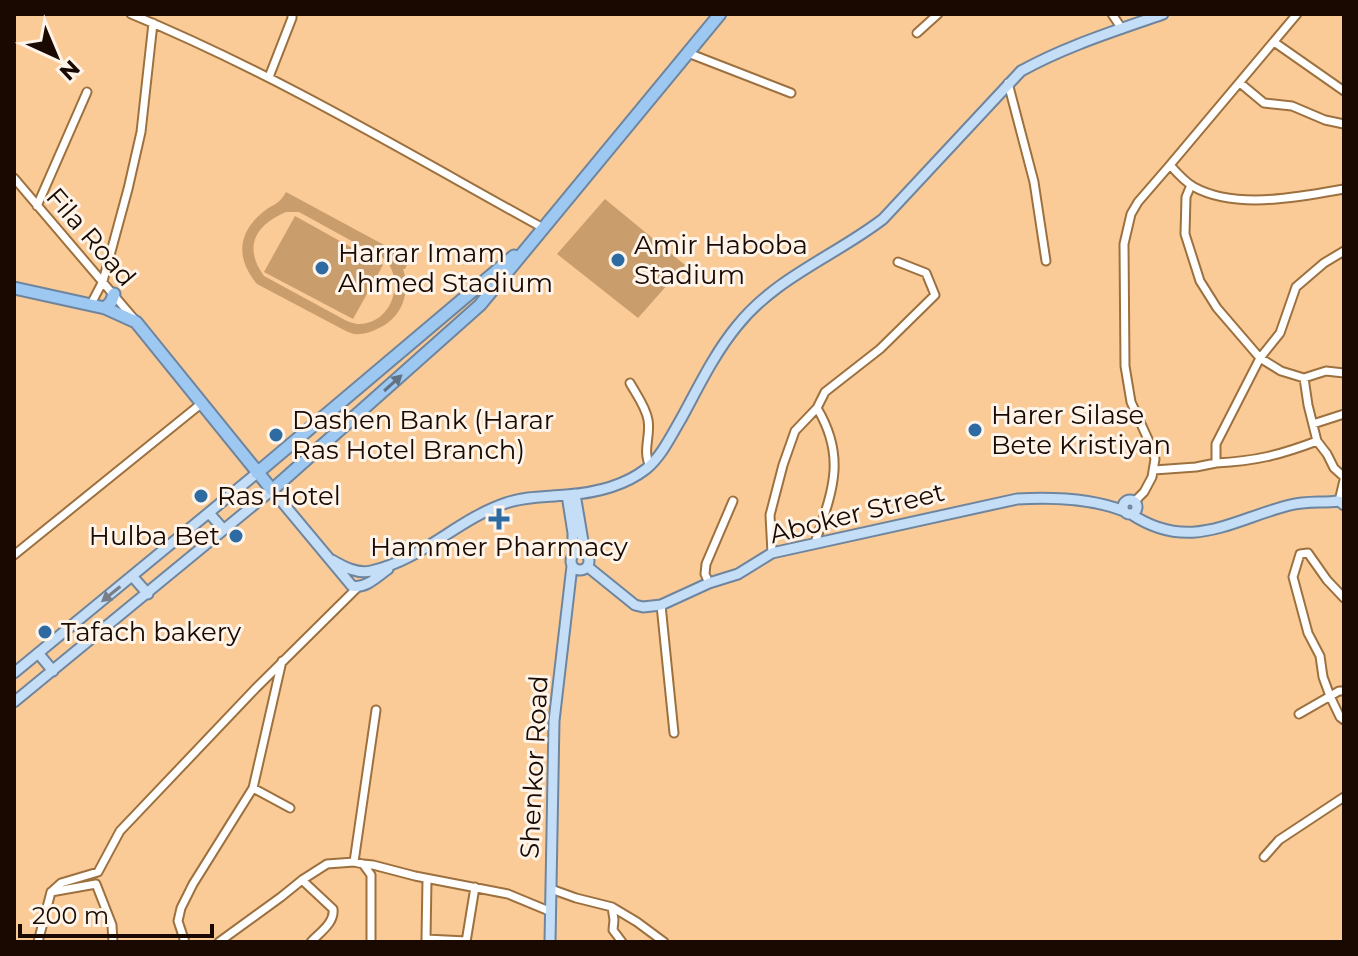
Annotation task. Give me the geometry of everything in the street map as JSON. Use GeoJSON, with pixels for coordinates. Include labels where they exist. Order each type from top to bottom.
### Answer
{"type":"FeatureCollection","features":[{"type":"Feature","properties":{"kind":"highway"},"geometry":{"type":"LineString","coordinates":[[14,288],[91,304],[136,322],[272,490],[480,305],[720,14]]}},
{"type":"Feature","properties":{"kind":"highway"},"geometry":{"type":"LineString","coordinates":[[257,473],[533,240]]}},
{"type":"Feature","properties":{"kind":"highway"},"geometry":{"type":"LineString","coordinates":[[105,308],[114,294]]}},
{"type":"Feature","properties":{"kind":"main road"},"geometry":{"type":"LineString","coordinates":[[332,560],[347,568],[366,572],[409,558],[490,510],[522,499],[571,495],[613,487],[634,478],[650,466],[675,429],[720,347],[755,305],[777,286],[883,219],[1021,71],[1045,58],[1163,14]]}},
{"type":"Feature","properties":{"kind":"main road"},"geometry":{"type":"LineString","coordinates":[[14,673],[257,473]]}},
{"type":"Feature","properties":{"kind":"main road"},"geometry":{"type":"LineString","coordinates":[[14,702],[272,490],[357,588],[394,564]]}},
{"type":"Feature","properties":{"kind":"main road"},"geometry":{"type":"LineString","coordinates":[[590,491],[574,513],[571,560],[635,605],[661,605]]}},
{"type":"Feature","properties":{"kind":"main road"},"geometry":{"type":"LineString","coordinates":[[571,495],[585,553],[590,561],[580,568]]}},
{"type":"Feature","properties":{"kind":"main road"},"geometry":{"type":"LineString","coordinates":[[549,496],[574,513]]}},
{"type":"Feature","properties":{"kind":"main road","name":"Aboker Street"},"geometry":{"type":"LineString","coordinates":[[661,605],[709,583],[738,574],[772,553],[1017,499],[1057,498],[1130,508]]}},
{"type":"Feature","properties":{"kind":"main road"},"geometry":{"type":"LineString","coordinates":[[1130,508],[1142,521],[1160,528],[1191,533],[1221,528],[1293,504],[1341,503]]}},
{"type":"Feature","properties":{"kind":"main road"},"geometry":{"type":"LineString","coordinates":[[209,513],[224,530]]}},
{"type":"Feature","properties":{"kind":"main road"},"geometry":{"type":"LineString","coordinates":[[573,555],[585,553]]}},
{"type":"Feature","properties":{"kind":"main road","name":"Shenkor Road"},"geometry":{"type":"LineString","coordinates":[[550,942],[554,721],[570,594],[580,568]]}},
{"type":"Feature","properties":{"kind":"main road"},"geometry":{"type":"LineString","coordinates":[[133,577],[148,594]]}},
{"type":"Feature","properties":{"kind":"main road"},"geometry":{"type":"LineString","coordinates":[[38,653],[53,671]]}},
{"type":"Feature","properties":{"kind":"street"},"geometry":{"type":"LineString","coordinates":[[131,14],[269,77],[543,228]]}},
{"type":"Feature","properties":{"kind":"street"},"geometry":{"type":"LineString","coordinates":[[269,77],[292,14]]}},
{"type":"Feature","properties":{"kind":"street"},"geometry":{"type":"LineString","coordinates":[[917,33],[938,14]]}},
{"type":"Feature","properties":{"kind":"street"},"geometry":{"type":"LineString","coordinates":[[1112,14],[1122,29]]}},
{"type":"Feature","properties":{"kind":"street"},"geometry":{"type":"LineString","coordinates":[[1130,508],[1144,492],[1154,470],[1155,459],[1131,402],[1125,366],[1124,244],[1131,214],[1297,14]]}},
{"type":"Feature","properties":{"kind":"street"},"geometry":{"type":"LineString","coordinates":[[91,304],[103,281],[141,132],[153,23]]}},
{"type":"Feature","properties":{"kind":"street"},"geometry":{"type":"LineString","coordinates":[[1274,42],[1344,91]]}},
{"type":"Feature","properties":{"kind":"street"},"geometry":{"type":"LineString","coordinates":[[688,53],[791,93]]}},
{"type":"Feature","properties":{"kind":"street"},"geometry":{"type":"LineString","coordinates":[[1008,83],[1034,182],[1046,261]]}},
{"type":"Feature","properties":{"kind":"street"},"geometry":{"type":"LineString","coordinates":[[1240,83],[1264,103],[1292,106],[1325,120],[1344,124]]}},
{"type":"Feature","properties":{"kind":"street"},"geometry":{"type":"LineString","coordinates":[[37,206],[87,92]]}},
{"type":"Feature","properties":{"kind":"street"},"geometry":{"type":"LineString","coordinates":[[1170,165],[1191,185],[1206,192],[1243,200],[1296,198],[1344,189]]}},
{"type":"Feature","properties":{"kind":"street","name":"Fila Road"},"geometry":{"type":"LineString","coordinates":[[14,178],[136,322]]}},
{"type":"Feature","properties":{"kind":"street"},"geometry":{"type":"LineString","coordinates":[[1191,185],[1186,197],[1185,234],[1200,281],[1217,308],[1260,358],[1281,371],[1304,378],[1326,371],[1344,373]]}},
{"type":"Feature","properties":{"kind":"street"},"geometry":{"type":"LineString","coordinates":[[1216,463],[1216,444],[1260,358],[1280,333],[1296,287],[1344,251]]}},
{"type":"Feature","properties":{"kind":"street"},"geometry":{"type":"LineString","coordinates":[[772,553],[770,515],[795,431],[817,408],[825,392],[880,349],[935,295],[926,273],[898,262]]}},
{"type":"Feature","properties":{"kind":"street"},"geometry":{"type":"LineString","coordinates":[[1304,378],[1317,441],[1344,478],[1341,503]]}},
{"type":"Feature","properties":{"kind":"street"},"geometry":{"type":"LineString","coordinates":[[630,383],[648,417],[646,458],[650,466]]}},
{"type":"Feature","properties":{"kind":"street"},"geometry":{"type":"LineString","coordinates":[[14,555],[202,403]]}},
{"type":"Feature","properties":{"kind":"street"},"geometry":{"type":"LineString","coordinates":[[815,543],[834,477],[829,428],[817,408]]}},
{"type":"Feature","properties":{"kind":"street"},"geometry":{"type":"LineString","coordinates":[[1313,424],[1344,414]]}},
{"type":"Feature","properties":{"kind":"street"},"geometry":{"type":"LineString","coordinates":[[1154,470],[1256,460],[1317,441]]}},
{"type":"Feature","properties":{"kind":"street"},"geometry":{"type":"LineString","coordinates":[[709,583],[705,574],[706,564],[733,501]]}},
{"type":"Feature","properties":{"kind":"street"},"geometry":{"type":"LineString","coordinates":[[1344,598],[1308,553],[1300,554],[1293,577],[1308,633],[1320,656],[1323,677],[1344,720]]}},
{"type":"Feature","properties":{"kind":"street"},"geometry":{"type":"LineString","coordinates":[[38,942],[51,892],[61,883],[98,872],[120,831],[282,661],[357,588]]}},
{"type":"Feature","properties":{"kind":"street"},"geometry":{"type":"LineString","coordinates":[[661,605],[674,733]]}},
{"type":"Feature","properties":{"kind":"street"},"geometry":{"type":"LineString","coordinates":[[185,942],[178,921],[181,908],[253,788],[282,661]]}},
{"type":"Feature","properties":{"kind":"street"},"geometry":{"type":"LineString","coordinates":[[1299,714],[1344,691]]}},
{"type":"Feature","properties":{"kind":"street"},"geometry":{"type":"LineString","coordinates":[[359,863],[376,710]]}},
{"type":"Feature","properties":{"kind":"street"},"geometry":{"type":"LineString","coordinates":[[253,788],[290,808]]}},
{"type":"Feature","properties":{"kind":"street"},"geometry":{"type":"LineString","coordinates":[[1264,857],[1279,840],[1344,797]]}},
{"type":"Feature","properties":{"kind":"street"},"geometry":{"type":"LineString","coordinates":[[359,863],[371,875],[371,942]]}},
{"type":"Feature","properties":{"kind":"street"},"geometry":{"type":"LineString","coordinates":[[219,942],[327,864],[373,865],[508,894],[549,911]]}},
{"type":"Feature","properties":{"kind":"street"},"geometry":{"type":"LineString","coordinates":[[427,879],[426,940],[466,942],[475,887]]}},
{"type":"Feature","properties":{"kind":"street"},"geometry":{"type":"LineString","coordinates":[[302,880],[333,909],[334,915],[311,942]]}},
{"type":"Feature","properties":{"kind":"street"},"geometry":{"type":"LineString","coordinates":[[51,892],[96,884],[112,925],[113,942]]}},
{"type":"Feature","properties":{"kind":"street"},"geometry":{"type":"LineString","coordinates":[[551,889],[612,907],[664,942]]}},
{"type":"Feature","properties":{"kind":"street"},"geometry":{"type":"LineString","coordinates":[[612,907],[613,930],[622,942]]}},
{"type":"Feature","properties":{"kind":"shaded area"},"geometry":{"type":"Polygon","coordinates":[[[286,192],[410,259],[403,269],[406,287],[403,303],[387,324],[367,333],[352,334],[257,284],[250,275],[243,256],[244,237],[254,220],[286,192]],[[286,212],[275,217],[260,230],[254,256],[264,276],[347,321],[369,323],[378,318],[386,311],[394,291],[395,280],[386,261],[299,212],[286,212]]]}},
{"type":"Feature","properties":{"kind":"shaded area"},"geometry":{"type":"Polygon","coordinates":[[[605,199],[685,265],[638,318],[557,254],[605,199]]]}},
{"type":"Feature","properties":{"kind":"shaded area"},"geometry":{"type":"Polygon","coordinates":[[[295,216],[383,265],[353,319],[264,272],[295,216]]]}},
{"type":"Feature","properties":{"kind":"place","name":"Amir Haboba Stadium"},"geometry":{"type":"Point","coordinates":[618,260]}},
{"type":"Feature","properties":{"kind":"place","name":"Harrar Imam Ahmed Stadium"},"geometry":{"type":"Point","coordinates":[322,268]}},
{"type":"Feature","properties":{"kind":"place","name":"Harer Silase Bete Kristiyan"},"geometry":{"type":"Point","coordinates":[975,430]}},
{"type":"Feature","properties":{"kind":"place","name":"Dashen Bank (Harar Ras Hotel Branch)"},"geometry":{"type":"Point","coordinates":[276,435]}},
{"type":"Feature","properties":{"kind":"place","name":"Ras Hotel"},"geometry":{"type":"Point","coordinates":[201,496]}},
{"type":"Feature","properties":{"kind":"place","name":"Hammer Pharmacy"},"geometry":{"type":"Point","coordinates":[499,519]}},
{"type":"Feature","properties":{"kind":"place","name":"Hulba Bet"},"geometry":{"type":"Point","coordinates":[236,536]}},
{"type":"Feature","properties":{"kind":"place","name":"Tafach bakery"},"geometry":{"type":"Point","coordinates":[45,632]}}]}
